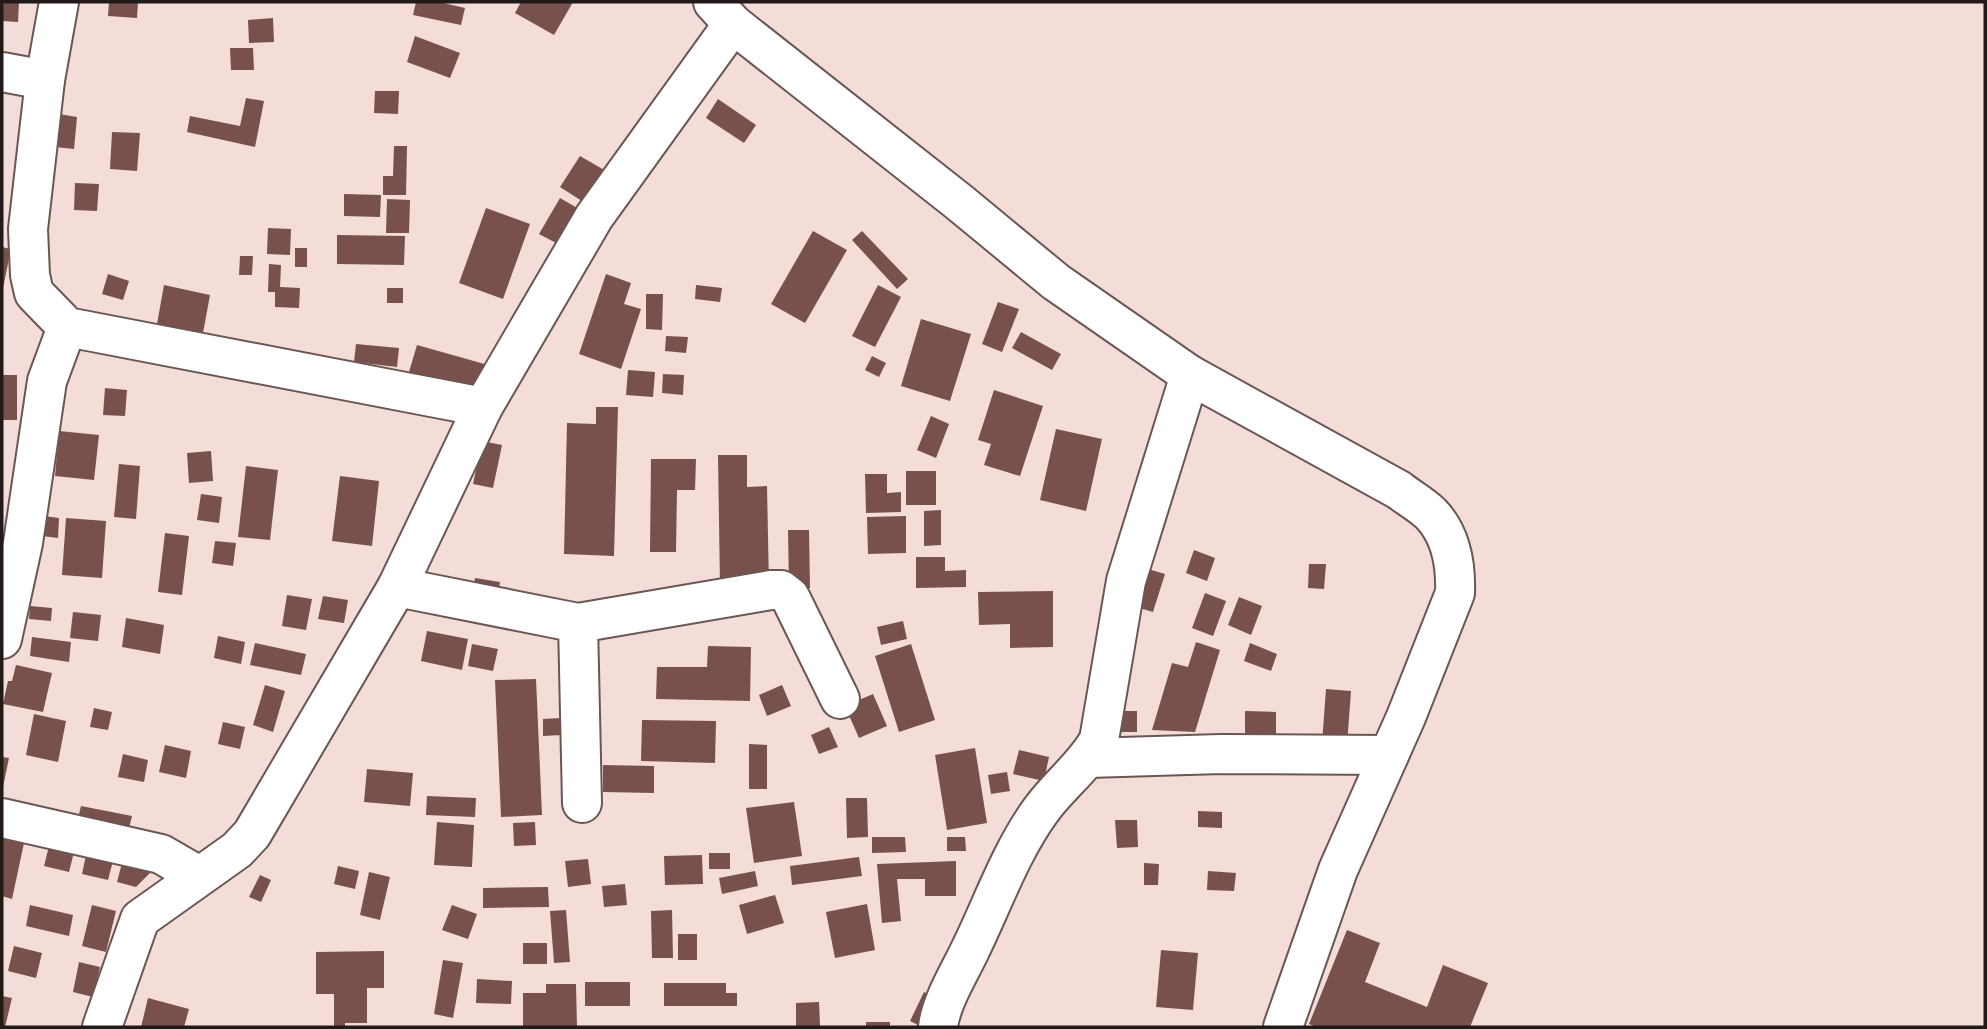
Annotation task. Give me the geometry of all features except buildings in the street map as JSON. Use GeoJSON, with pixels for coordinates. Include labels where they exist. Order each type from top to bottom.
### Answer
{"type":"FeatureCollection","features":[{"type":"Feature","properties":{"kind":"street"},"geometry":{"type":"LineString","coordinates":[[59,2],[45,80],[29,209],[30,275],[34,293],[67,327],[483,407]]}},
{"type":"Feature","properties":{"kind":"street"},"geometry":{"type":"LineString","coordinates":[[102,1027],[140,919],[237,850],[252,834],[397,587],[483,407],[594,217],[723,13],[1056,282],[1190,374],[1399,490],[1431,513],[1442,529],[1456,572],[1455,593],[1389,755],[1338,870],[1283,1027]]}},
{"type":"Feature","properties":{"kind":"street"},"geometry":{"type":"LineString","coordinates":[[2,72],[45,80]]}},
{"type":"Feature","properties":{"kind":"street"},"geometry":{"type":"LineString","coordinates":[[2,639],[13,543],[47,381],[67,327]]}},
{"type":"Feature","properties":{"kind":"street"},"geometry":{"type":"LineString","coordinates":[[938,1027],[939,1018],[953,987],[1024,837],[1041,810],[1088,758],[1099,740],[1126,581],[1190,374]]}},
{"type":"Feature","properties":{"kind":"street"},"geometry":{"type":"LineString","coordinates":[[397,587],[578,623],[781,590],[790,597],[840,699]]}},
{"type":"Feature","properties":{"kind":"street"},"geometry":{"type":"LineString","coordinates":[[578,623],[582,803]]}},
{"type":"Feature","properties":{"kind":"street"},"geometry":{"type":"LineString","coordinates":[[1088,758],[1221,754],[1389,755]]}},
{"type":"Feature","properties":{"kind":"street"},"geometry":{"type":"LineString","coordinates":[[2,818],[161,854],[199,876]]}}]}
